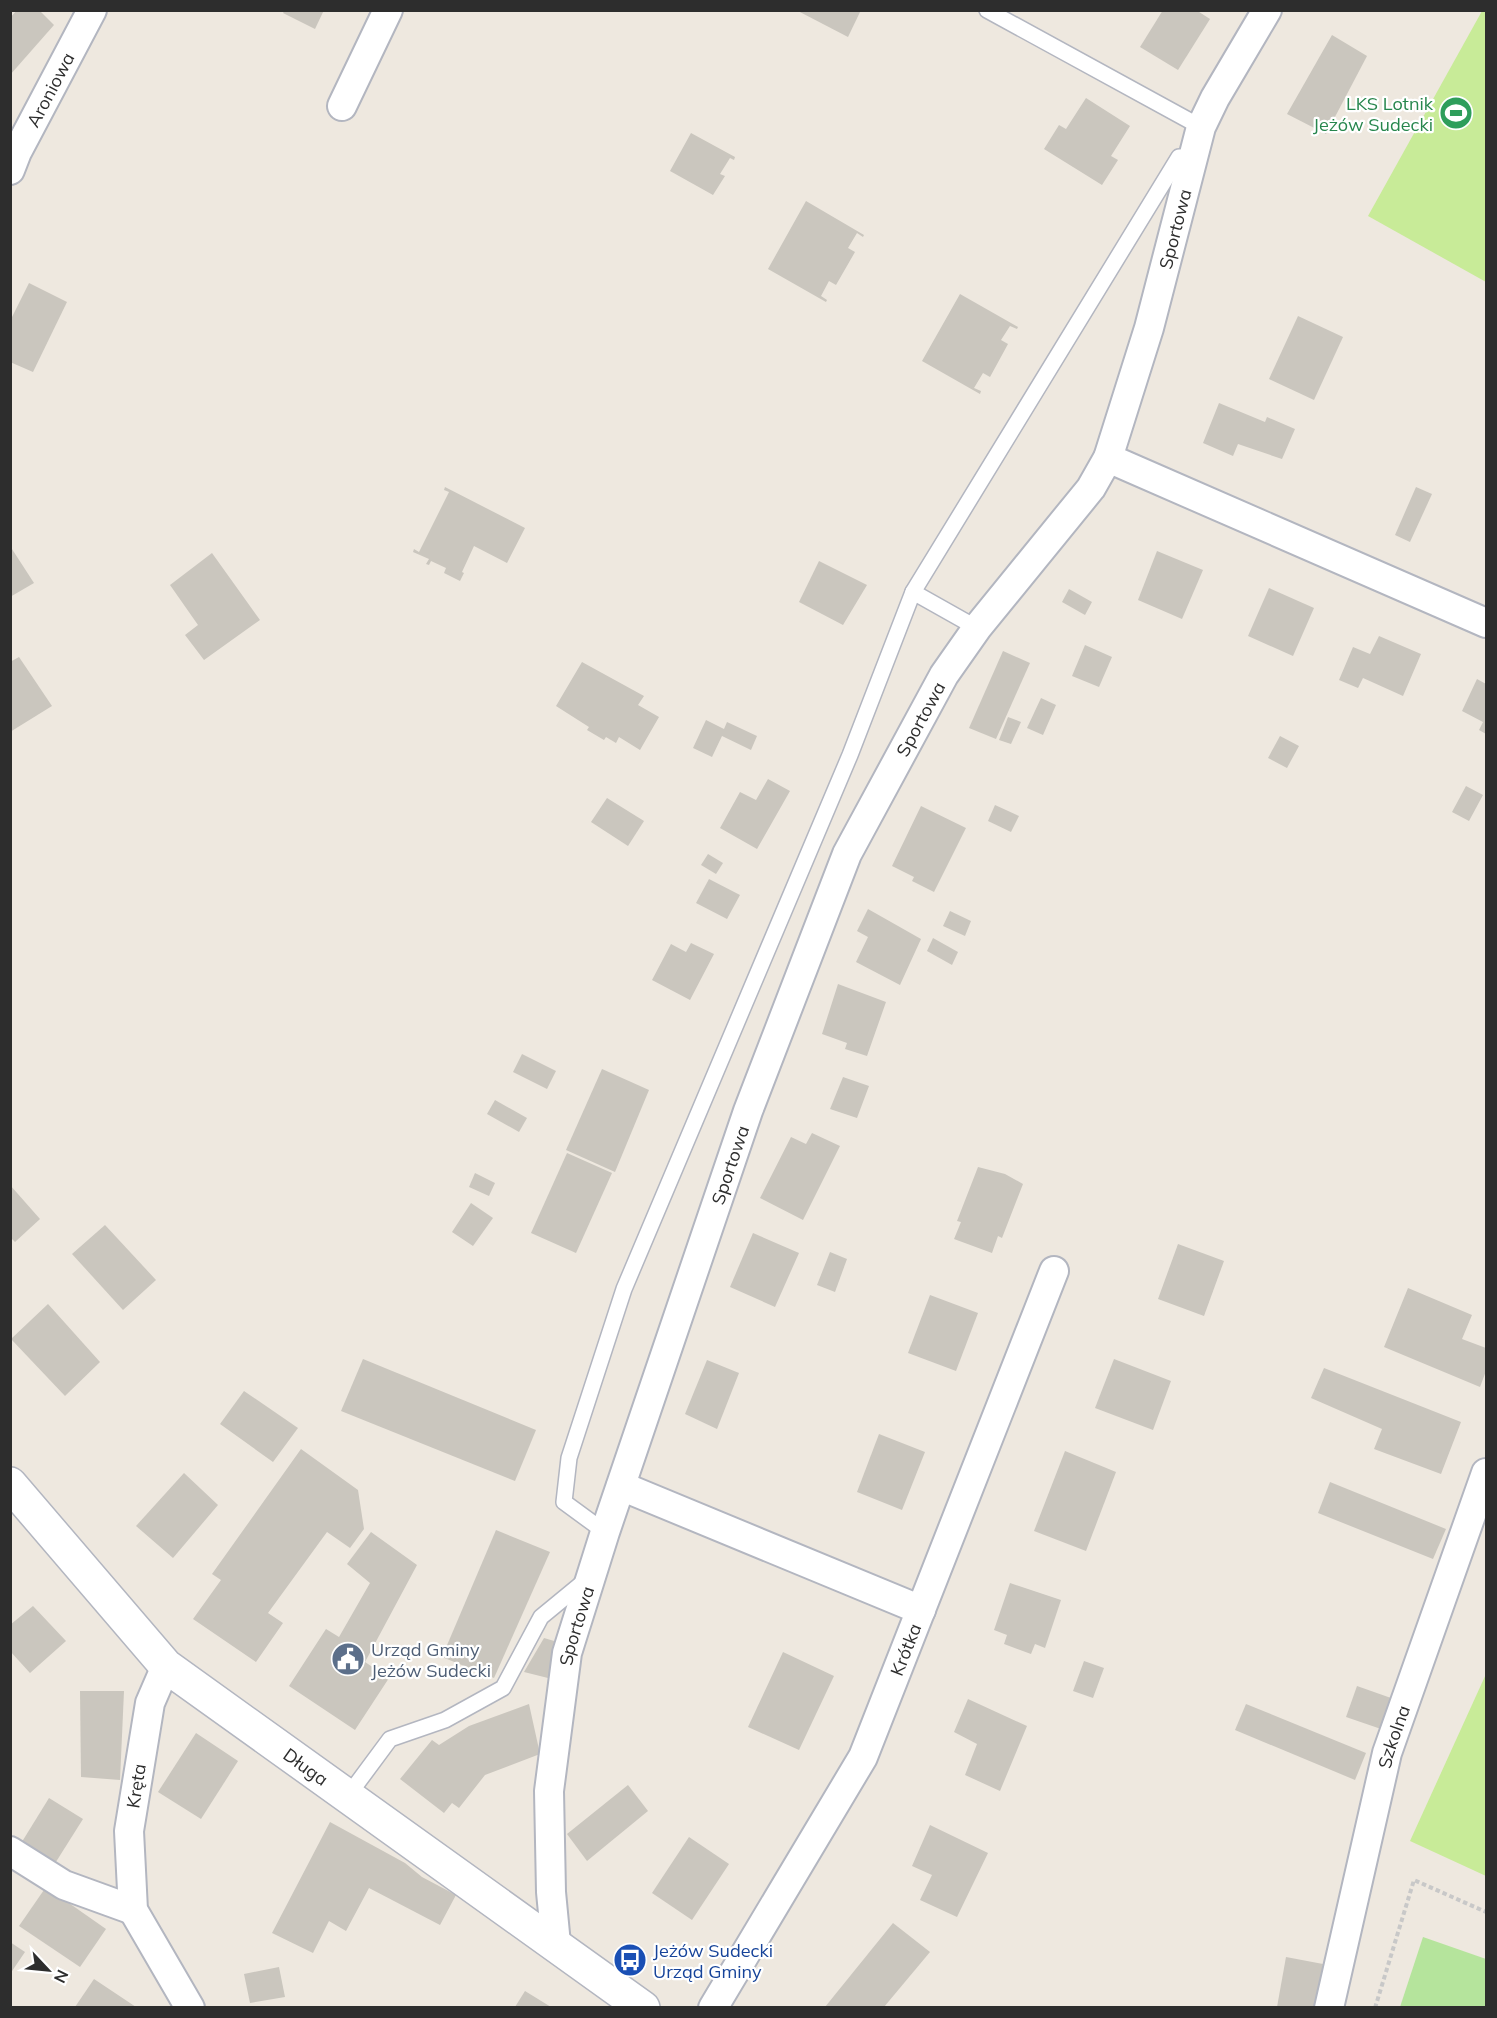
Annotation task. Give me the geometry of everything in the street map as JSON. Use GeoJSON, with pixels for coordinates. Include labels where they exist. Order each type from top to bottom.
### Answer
{"type":"FeatureCollection","features":[{"type":"Feature","properties":{"kind":"street","name":"Aroniowa"},"geometry":{"type":"LineString","coordinates":[[10,170],[16,152],[92,10]]}},
{"type":"Feature","properties":{"kind":"street"},"geometry":{"type":"LineString","coordinates":[[342,106],[388,10]]}},
{"type":"Feature","properties":{"kind":"street","name":"Sportowa"},"geometry":{"type":"LineString","coordinates":[[556,1944],[551,1892],[549,1791],[567,1653],[604,1532],[748,1111],[848,854],[944,675],[977,628],[1092,488],[1108,458],[1149,328],[1201,128],[1215,98],[1268,10]]}},
{"type":"Feature","properties":{"kind":"street"},"geometry":{"type":"LineString","coordinates":[[1108,458],[1486,623]]}},
{"type":"Feature","properties":{"kind":"street","name":"Krótka"},"geometry":{"type":"LineString","coordinates":[[713,2007],[863,1757],[1054,1271]]}},
{"type":"Feature","properties":{"kind":"street","name":"Szkolna"},"geometry":{"type":"LineString","coordinates":[[1329,2007],[1387,1753],[1486,1473]]}},
{"type":"Feature","properties":{"kind":"street","name":"Długa"},"geometry":{"type":"LineString","coordinates":[[10,1484],[166,1666],[643,2007]]}},
{"type":"Feature","properties":{"kind":"street"},"geometry":{"type":"LineString","coordinates":[[621,1486],[921,1610]]}},
{"type":"Feature","properties":{"kind":"street","name":"Kręta"},"geometry":{"type":"LineString","coordinates":[[166,1666],[150,1703],[129,1831],[133,1910],[190,2007]]}},
{"type":"Feature","properties":{"kind":"street"},"geometry":{"type":"LineString","coordinates":[[10,1851],[64,1885],[133,1910]]}},
{"type":"Feature","properties":{"kind":"lane"},"geometry":{"type":"LineString","coordinates":[[987,10],[1201,128]]}},
{"type":"Feature","properties":{"kind":"lane"},"geometry":{"type":"LineString","coordinates":[[604,1532],[564,1502],[569,1458],[621,1300],[850,755],[913,592],[1179,158],[1193,157]]}},
{"type":"Feature","properties":{"kind":"lane"},"geometry":{"type":"LineString","coordinates":[[913,592],[977,628]]}},
{"type":"Feature","properties":{"kind":"lane"},"geometry":{"type":"LineString","coordinates":[[347,1797],[390,1739],[445,1720],[503,1688],[541,1617],[590,1576]]}},
{"type":"Feature","properties":{"kind":"path"},"geometry":{"type":"LineString","coordinates":[[1375,2007],[1414,1880],[1486,1912]]}},
{"type":"Feature","properties":{"kind":"green space","name":"LKS Lotnik Jeżów Sudecki"},"geometry":{"type":"Polygon","coordinates":[[[1482,11],[1486,11],[1486,282],[1368,216],[1482,11]]]}},
{"type":"Feature","properties":{"kind":"green space"},"geometry":{"type":"Polygon","coordinates":[[[1486,1674],[1486,1876],[1410,1841],[1486,1674]]]}},
{"type":"Feature","properties":{"kind":"green space"},"geometry":{"type":"Polygon","coordinates":[[[1423,1937],[1486,1959],[1486,2007],[1400,2007],[1423,1937]]]}},
{"type":"Feature","properties":{"kind":"building"},"geometry":{"type":"Polygon","coordinates":[[[17,10],[39,10],[54,25],[10,75],[10,18],[17,10]]]}},
{"type":"Feature","properties":{"kind":"building"},"geometry":{"type":"Polygon","coordinates":[[[285,10],[324,10],[315,29],[283,13],[285,10]]]}},
{"type":"Feature","properties":{"kind":"building"},"geometry":{"type":"Polygon","coordinates":[[[796,10],[861,10],[848,37],[796,10]]]}},
{"type":"Feature","properties":{"kind":"building"},"geometry":{"type":"Polygon","coordinates":[[[1163,10],[1196,10],[1210,19],[1178,70],[1140,47],[1163,10]]]}},
{"type":"Feature","properties":{"kind":"building"},"geometry":{"type":"Polygon","coordinates":[[[1332,35],[1367,56],[1326,134],[1287,114],[1332,35]]]}},
{"type":"Feature","properties":{"kind":"building"},"geometry":{"type":"Polygon","coordinates":[[[1086,98],[1130,126],[1111,156],[1118,160],[1102,185],[1044,149],[1059,125],[1066,129],[1086,98]]]}},
{"type":"Feature","properties":{"kind":"building"},"geometry":{"type":"Polygon","coordinates":[[[691,133],[735,157],[734,160],[730,158],[720,174],[725,176],[713,195],[670,171],[691,133]]]}},
{"type":"Feature","properties":{"kind":"building"},"geometry":{"type":"Polygon","coordinates":[[[806,201],[864,235],[863,237],[857,233],[848,248],[855,252],[836,285],[829,281],[821,296],[827,300],[826,302],[768,269],[806,201]]]}},
{"type":"Feature","properties":{"kind":"building"},"geometry":{"type":"Polygon","coordinates":[[[29,283],[67,302],[33,372],[10,362],[10,321],[29,283]]]}},
{"type":"Feature","properties":{"kind":"building"},"geometry":{"type":"Polygon","coordinates":[[[960,294],[1018,327],[1017,329],[1010,326],[1001,340],[1008,344],[990,377],[983,373],[974,388],[981,391],[980,394],[922,361],[960,294]]]}},
{"type":"Feature","properties":{"kind":"building"},"geometry":{"type":"Polygon","coordinates":[[[1298,316],[1343,337],[1314,400],[1269,379],[1298,316]]]}},
{"type":"Feature","properties":{"kind":"building"},"geometry":{"type":"Polygon","coordinates":[[[1219,403],[1265,422],[1267,417],[1295,429],[1282,459],[1238,444],[1233,456],[1203,443],[1219,403]]]}},
{"type":"Feature","properties":{"kind":"building"},"geometry":{"type":"Polygon","coordinates":[[[445,487],[525,528],[507,563],[474,546],[460,581],[444,573],[446,568],[431,561],[429,565],[426,564],[429,559],[413,552],[414,549],[419,552],[449,492],[444,490],[445,487]]]}},
{"type":"Feature","properties":{"kind":"building"},"geometry":{"type":"Polygon","coordinates":[[[1416,487],[1432,494],[1410,542],[1395,535],[1416,487]]]}},
{"type":"Feature","properties":{"kind":"building"},"geometry":{"type":"Polygon","coordinates":[[[10,546],[34,583],[10,597],[10,546]]]}},
{"type":"Feature","properties":{"kind":"building"},"geometry":{"type":"Polygon","coordinates":[[[1157,551],[1203,570],[1182,619],[1138,600],[1157,551]]]}},
{"type":"Feature","properties":{"kind":"building"},"geometry":{"type":"Polygon","coordinates":[[[212,553],[260,620],[204,660],[185,635],[198,625],[170,585],[212,553]]]}},
{"type":"Feature","properties":{"kind":"building"},"geometry":{"type":"Polygon","coordinates":[[[819,561],[867,585],[843,625],[799,602],[819,561]]]}},
{"type":"Feature","properties":{"kind":"building"},"geometry":{"type":"Polygon","coordinates":[[[1269,588],[1314,608],[1293,656],[1248,636],[1269,588]]]}},
{"type":"Feature","properties":{"kind":"building"},"geometry":{"type":"Polygon","coordinates":[[[1069,589],[1092,602],[1085,615],[1062,602],[1069,589]]]}},
{"type":"Feature","properties":{"kind":"building"},"geometry":{"type":"Polygon","coordinates":[[[1379,636],[1421,654],[1403,696],[1363,678],[1358,688],[1339,680],[1353,647],[1370,654],[1379,636]]]}},
{"type":"Feature","properties":{"kind":"building"},"geometry":{"type":"Polygon","coordinates":[[[1085,645],[1112,657],[1099,687],[1072,676],[1085,645]]]}},
{"type":"Feature","properties":{"kind":"building"},"geometry":{"type":"Polygon","coordinates":[[[1003,651],[1030,663],[996,739],[969,728],[1003,651]]]}},
{"type":"Feature","properties":{"kind":"building"},"geometry":{"type":"Polygon","coordinates":[[[19,657],[52,706],[10,732],[10,662],[19,657]]]}},
{"type":"Feature","properties":{"kind":"building"},"geometry":{"type":"Polygon","coordinates":[[[582,662],[644,696],[638,705],[659,717],[640,750],[619,737],[616,743],[606,737],[604,740],[587,730],[589,727],[556,706],[582,662]]]}},
{"type":"Feature","properties":{"kind":"building"},"geometry":{"type":"Polygon","coordinates":[[[1477,679],[1486,684],[1486,734],[1479,730],[1483,722],[1462,711],[1477,679]]]}},
{"type":"Feature","properties":{"kind":"building"},"geometry":{"type":"Polygon","coordinates":[[[1041,698],[1056,705],[1043,735],[1027,728],[1041,698]]]}},
{"type":"Feature","properties":{"kind":"building"},"geometry":{"type":"Polygon","coordinates":[[[1008,717],[1021,722],[1011,744],[999,740],[1008,717]]]}},
{"type":"Feature","properties":{"kind":"building"},"geometry":{"type":"Polygon","coordinates":[[[706,720],[724,729],[727,722],[757,736],[751,750],[722,736],[712,757],[693,748],[706,720]]]}},
{"type":"Feature","properties":{"kind":"building"},"geometry":{"type":"Polygon","coordinates":[[[1280,736],[1299,746],[1287,768],[1268,758],[1280,736]]]}},
{"type":"Feature","properties":{"kind":"building"},"geometry":{"type":"Polygon","coordinates":[[[768,779],[790,791],[757,849],[720,828],[740,792],[756,800],[768,779]]]}},
{"type":"Feature","properties":{"kind":"building"},"geometry":{"type":"Polygon","coordinates":[[[1466,786],[1483,795],[1469,821],[1452,812],[1466,786]]]}},
{"type":"Feature","properties":{"kind":"building"},"geometry":{"type":"Polygon","coordinates":[[[607,798],[644,821],[628,846],[591,822],[607,798]]]}},
{"type":"Feature","properties":{"kind":"building"},"geometry":{"type":"Polygon","coordinates":[[[995,805],[1019,816],[1011,832],[988,821],[995,805]]]}},
{"type":"Feature","properties":{"kind":"building"},"geometry":{"type":"Polygon","coordinates":[[[921,806],[966,828],[934,892],[912,881],[914,877],[892,866],[921,806]]]}},
{"type":"Feature","properties":{"kind":"building"},"geometry":{"type":"Polygon","coordinates":[[[708,854],[723,863],[716,874],[701,865],[708,854]]]}},
{"type":"Feature","properties":{"kind":"building"},"geometry":{"type":"Polygon","coordinates":[[[709,879],[740,895],[727,919],[696,903],[709,879]]]}},
{"type":"Feature","properties":{"kind":"building"},"geometry":{"type":"Polygon","coordinates":[[[868,909],[921,939],[900,985],[856,962],[868,937],[857,931],[868,909]]]}},
{"type":"Feature","properties":{"kind":"building"},"geometry":{"type":"Polygon","coordinates":[[[950,911],[971,921],[965,936],[943,926],[950,911]]]}},
{"type":"Feature","properties":{"kind":"building"},"geometry":{"type":"Polygon","coordinates":[[[933,938],[958,952],[952,965],[927,951],[933,938]]]}},
{"type":"Feature","properties":{"kind":"building"},"geometry":{"type":"Polygon","coordinates":[[[691,943],[714,954],[690,1000],[652,980],[671,944],[686,952],[691,943]]]}},
{"type":"Feature","properties":{"kind":"building"},"geometry":{"type":"Polygon","coordinates":[[[838,984],[886,1002],[867,1056],[845,1049],[847,1043],[822,1034],[838,984]]]}},
{"type":"Feature","properties":{"kind":"building"},"geometry":{"type":"Polygon","coordinates":[[[522,1054],[556,1071],[547,1089],[513,1072],[522,1054]]]}},
{"type":"Feature","properties":{"kind":"building"},"geometry":{"type":"Polygon","coordinates":[[[602,1069],[649,1090],[615,1172],[566,1150],[602,1069]]]}},
{"type":"Feature","properties":{"kind":"building"},"geometry":{"type":"Polygon","coordinates":[[[843,1077],[869,1086],[857,1118],[830,1109],[843,1077]]]}},
{"type":"Feature","properties":{"kind":"building"},"geometry":{"type":"Polygon","coordinates":[[[495,1100],[527,1118],[519,1132],[487,1114],[495,1100]]]}},
{"type":"Feature","properties":{"kind":"building"},"geometry":{"type":"Polygon","coordinates":[[[812,1133],[840,1146],[803,1220],[760,1198],[791,1137],[806,1144],[812,1133]]]}},
{"type":"Feature","properties":{"kind":"building"},"geometry":{"type":"Polygon","coordinates":[[[567,1153],[612,1173],[576,1253],[531,1233],[567,1153]]]}},
{"type":"Feature","properties":{"kind":"building"},"geometry":{"type":"Polygon","coordinates":[[[978,1167],[1005,1174],[1023,1184],[1002,1238],[998,1236],[992,1253],[954,1239],[961,1222],[957,1221],[978,1167]]]}},
{"type":"Feature","properties":{"kind":"building"},"geometry":{"type":"Polygon","coordinates":[[[475,1173],[495,1183],[489,1196],[469,1187],[475,1173]]]}},
{"type":"Feature","properties":{"kind":"building"},"geometry":{"type":"Polygon","coordinates":[[[10,1185],[40,1219],[15,1242],[10,1237],[10,1185]]]}},
{"type":"Feature","properties":{"kind":"building"},"geometry":{"type":"Polygon","coordinates":[[[471,1203],[493,1218],[473,1246],[452,1232],[471,1203]]]}},
{"type":"Feature","properties":{"kind":"building"},"geometry":{"type":"Polygon","coordinates":[[[105,1225],[156,1280],[123,1310],[72,1254],[105,1225]]]}},
{"type":"Feature","properties":{"kind":"building"},"geometry":{"type":"Polygon","coordinates":[[[753,1233],[799,1253],[775,1307],[730,1287],[753,1233]]]}},
{"type":"Feature","properties":{"kind":"building"},"geometry":{"type":"Polygon","coordinates":[[[1178,1244],[1224,1261],[1204,1316],[1158,1299],[1178,1244]]]}},
{"type":"Feature","properties":{"kind":"building"},"geometry":{"type":"Polygon","coordinates":[[[830,1252],[847,1259],[835,1292],[817,1285],[830,1252]]]}},
{"type":"Feature","properties":{"kind":"building"},"geometry":{"type":"Polygon","coordinates":[[[1408,1288],[1472,1315],[1462,1339],[1486,1348],[1486,1371],[1480,1387],[1384,1347],[1408,1288]]]}},
{"type":"Feature","properties":{"kind":"building"},"geometry":{"type":"Polygon","coordinates":[[[930,1295],[978,1313],[956,1371],[908,1353],[930,1295]]]}},
{"type":"Feature","properties":{"kind":"building"},"geometry":{"type":"Polygon","coordinates":[[[48,1304],[100,1362],[65,1396],[11,1339],[48,1304]]]}},
{"type":"Feature","properties":{"kind":"building"},"geometry":{"type":"Polygon","coordinates":[[[363,1359],[536,1430],[515,1481],[341,1411],[363,1359]]]}},
{"type":"Feature","properties":{"kind":"building"},"geometry":{"type":"Polygon","coordinates":[[[1114,1359],[1171,1381],[1153,1430],[1095,1408],[1114,1359]]]}},
{"type":"Feature","properties":{"kind":"building"},"geometry":{"type":"Polygon","coordinates":[[[707,1360],[739,1373],[717,1429],[685,1414],[707,1360]]]}},
{"type":"Feature","properties":{"kind":"building"},"geometry":{"type":"Polygon","coordinates":[[[1324,1368],[1461,1422],[1441,1474],[1374,1449],[1382,1429],[1311,1398],[1324,1368]]]}},
{"type":"Feature","properties":{"kind":"building"},"geometry":{"type":"Polygon","coordinates":[[[244,1391],[298,1428],[273,1462],[220,1424],[244,1391]]]}},
{"type":"Feature","properties":{"kind":"building"},"geometry":{"type":"Polygon","coordinates":[[[879,1434],[925,1452],[902,1510],[857,1492],[879,1434]]]}},
{"type":"Feature","properties":{"kind":"building"},"geometry":{"type":"Polygon","coordinates":[[[301,1449],[358,1490],[364,1529],[350,1548],[327,1532],[268,1613],[283,1623],[256,1662],[193,1619],[221,1580],[212,1574],[301,1449]]]}},
{"type":"Feature","properties":{"kind":"building"},"geometry":{"type":"Polygon","coordinates":[[[1065,1451],[1116,1472],[1086,1551],[1034,1531],[1065,1451]]]}},
{"type":"Feature","properties":{"kind":"building"},"geometry":{"type":"Polygon","coordinates":[[[184,1473],[218,1505],[173,1558],[136,1526],[184,1473]]]}},
{"type":"Feature","properties":{"kind":"building"},"geometry":{"type":"Polygon","coordinates":[[[1330,1482],[1446,1529],[1433,1559],[1318,1513],[1330,1482]]]}},
{"type":"Feature","properties":{"kind":"building"},"geometry":{"type":"Polygon","coordinates":[[[496,1530],[550,1552],[494,1678],[442,1657],[496,1530]]]}},
{"type":"Feature","properties":{"kind":"building"},"geometry":{"type":"Polygon","coordinates":[[[371,1532],[417,1565],[365,1662],[389,1678],[355,1730],[289,1686],[326,1629],[339,1637],[370,1583],[347,1564],[371,1532]]]}},
{"type":"Feature","properties":{"kind":"building"},"geometry":{"type":"Polygon","coordinates":[[[1010,1583],[1061,1600],[1045,1648],[1035,1644],[1031,1654],[1004,1644],[1007,1635],[994,1630],[1010,1583]]]}},
{"type":"Feature","properties":{"kind":"building"},"geometry":{"type":"Polygon","coordinates":[[[33,1606],[66,1641],[30,1673],[10,1651],[10,1625],[33,1606]]]}},
{"type":"Feature","properties":{"kind":"building"},"geometry":{"type":"Polygon","coordinates":[[[544,1638],[561,1643],[552,1679],[524,1672],[544,1638]]]}},
{"type":"Feature","properties":{"kind":"building"},"geometry":{"type":"Polygon","coordinates":[[[783,1652],[834,1676],[799,1750],[748,1727],[783,1652]]]}},
{"type":"Feature","properties":{"kind":"building"},"geometry":{"type":"Polygon","coordinates":[[[1084,1661],[1104,1668],[1093,1698],[1073,1691],[1084,1661]]]}},
{"type":"Feature","properties":{"kind":"building"},"geometry":{"type":"Polygon","coordinates":[[[1357,1686],[1391,1698],[1381,1729],[1346,1717],[1357,1686]]]}},
{"type":"Feature","properties":{"kind":"building"},"geometry":{"type":"Polygon","coordinates":[[[80,1691],[124,1691],[120,1780],[81,1777],[80,1691]]]}},
{"type":"Feature","properties":{"kind":"building"},"geometry":{"type":"Polygon","coordinates":[[[968,1699],[1027,1726],[1000,1791],[965,1775],[977,1744],[954,1732],[968,1699]]]}},
{"type":"Feature","properties":{"kind":"building"},"geometry":{"type":"Polygon","coordinates":[[[529,1704],[540,1754],[485,1775],[459,1808],[452,1803],[444,1813],[400,1779],[432,1740],[439,1745],[469,1726],[529,1704]]]}},
{"type":"Feature","properties":{"kind":"building"},"geometry":{"type":"Polygon","coordinates":[[[1246,1704],[1366,1753],[1355,1780],[1235,1730],[1246,1704]]]}},
{"type":"Feature","properties":{"kind":"building"},"geometry":{"type":"Polygon","coordinates":[[[196,1733],[238,1761],[201,1819],[158,1792],[196,1733]]]}},
{"type":"Feature","properties":{"kind":"building"},"geometry":{"type":"Polygon","coordinates":[[[628,1785],[648,1811],[587,1861],[567,1834],[628,1785]]]}},
{"type":"Feature","properties":{"kind":"building"},"geometry":{"type":"Polygon","coordinates":[[[49,1798],[83,1819],[54,1865],[20,1845],[49,1798]]]}},
{"type":"Feature","properties":{"kind":"building"},"geometry":{"type":"Polygon","coordinates":[[[330,1822],[405,1863],[422,1877],[456,1895],[440,1925],[369,1888],[346,1931],[329,1921],[313,1953],[272,1933],[330,1822]]]}},
{"type":"Feature","properties":{"kind":"building"},"geometry":{"type":"Polygon","coordinates":[[[930,1825],[988,1853],[957,1917],[920,1900],[932,1875],[912,1866],[930,1825]]]}},
{"type":"Feature","properties":{"kind":"building"},"geometry":{"type":"Polygon","coordinates":[[[689,1837],[729,1864],[692,1920],[652,1893],[689,1837]]]}},
{"type":"Feature","properties":{"kind":"building"},"geometry":{"type":"Polygon","coordinates":[[[46,1887],[106,1929],[80,1967],[19,1926],[46,1887]]]}},
{"type":"Feature","properties":{"kind":"building"},"geometry":{"type":"Polygon","coordinates":[[[893,1923],[930,1952],[884,2007],[825,2007],[893,1923]]]}},
{"type":"Feature","properties":{"kind":"building"},"geometry":{"type":"Polygon","coordinates":[[[10,1942],[25,1952],[10,1974],[10,1942]]]}},
{"type":"Feature","properties":{"kind":"building"},"geometry":{"type":"Polygon","coordinates":[[[1286,1957],[1323,1964],[1315,2007],[1277,2007],[1286,1957]]]}},
{"type":"Feature","properties":{"kind":"building"},"geometry":{"type":"Polygon","coordinates":[[[279,1967],[285,1997],[250,2003],[244,1974],[279,1967]]]}},
{"type":"Feature","properties":{"kind":"building"},"geometry":{"type":"Polygon","coordinates":[[[94,1979],[136,2007],[75,2007],[94,1979]]]}},
{"type":"Feature","properties":{"kind":"building"},"geometry":{"type":"Polygon","coordinates":[[[525,1991],[551,2007],[515,2007],[525,1991]]]}},
{"type":"Feature","properties":{"kind":"place","name":"LKS Lotnik Jeżów Sudecki"},"geometry":{"type":"Point","coordinates":[1456,113]}},
{"type":"Feature","properties":{"kind":"place","name":"Urząd Gminy Jeżów Sudecki"},"geometry":{"type":"Point","coordinates":[348,1659]}},
{"type":"Feature","properties":{"kind":"place","name":"Jeżów Sudecki Urząd Gminy"},"geometry":{"type":"Point","coordinates":[630,1960]}}]}
